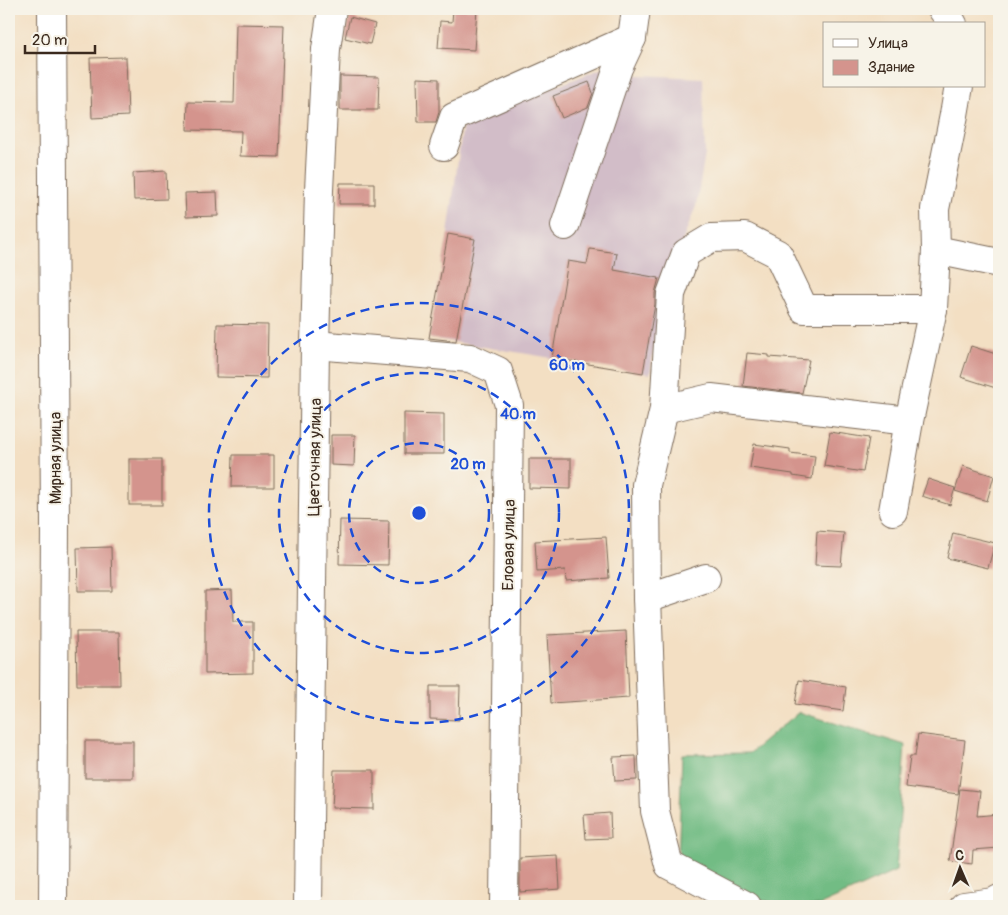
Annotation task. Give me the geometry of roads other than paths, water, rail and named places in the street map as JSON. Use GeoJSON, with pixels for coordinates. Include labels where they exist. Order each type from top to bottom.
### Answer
{"type":"FeatureCollection","features":[{"type":"Feature","properties":{"kind":"street","name":"Мирная улица"},"geometry":{"type":"LineString","coordinates":[[52,9],[55,513],[53,906]]}},
{"type":"Feature","properties":{"kind":"street","name":"Цветочная улица"},"geometry":{"type":"LineString","coordinates":[[308,906],[315,346],[319,190],[326,49],[332,9]]}},
{"type":"Feature","properties":{"kind":"street"},"geometry":{"type":"LineString","coordinates":[[565,226],[618,68],[632,38],[636,9]]}},
{"type":"Feature","properties":{"kind":"street"},"geometry":{"type":"LineString","coordinates":[[942,9],[952,22]]}},
{"type":"Feature","properties":{"kind":"street"},"geometry":{"type":"LineString","coordinates":[[444,146],[454,117],[632,38]]}},
{"type":"Feature","properties":{"kind":"street"},"geometry":{"type":"LineString","coordinates":[[893,511],[909,421],[933,309],[936,250],[935,209],[959,88]]}},
{"type":"Feature","properties":{"kind":"street"},"geometry":{"type":"LineString","coordinates":[[747,906],[670,865],[655,810],[647,598],[646,485],[664,409],[670,294],[686,253],[711,238],[745,237],[778,254],[804,309],[933,309]]}},
{"type":"Feature","properties":{"kind":"street"},"geometry":{"type":"LineString","coordinates":[[936,250],[999,263]]}},
{"type":"Feature","properties":{"kind":"street","name":"Еловая улица"},"geometry":{"type":"LineString","coordinates":[[315,346],[470,358],[498,371],[509,405],[504,906]]}},
{"type":"Feature","properties":{"kind":"street"},"geometry":{"type":"LineString","coordinates":[[664,409],[711,398],[909,421]]}},
{"type":"Feature","properties":{"kind":"street"},"geometry":{"type":"LineString","coordinates":[[647,598],[706,578]]}},
{"type":"Feature","properties":{"kind":"street"},"geometry":{"type":"LineString","coordinates":[[964,906],[994,902],[999,899]]}}]}
